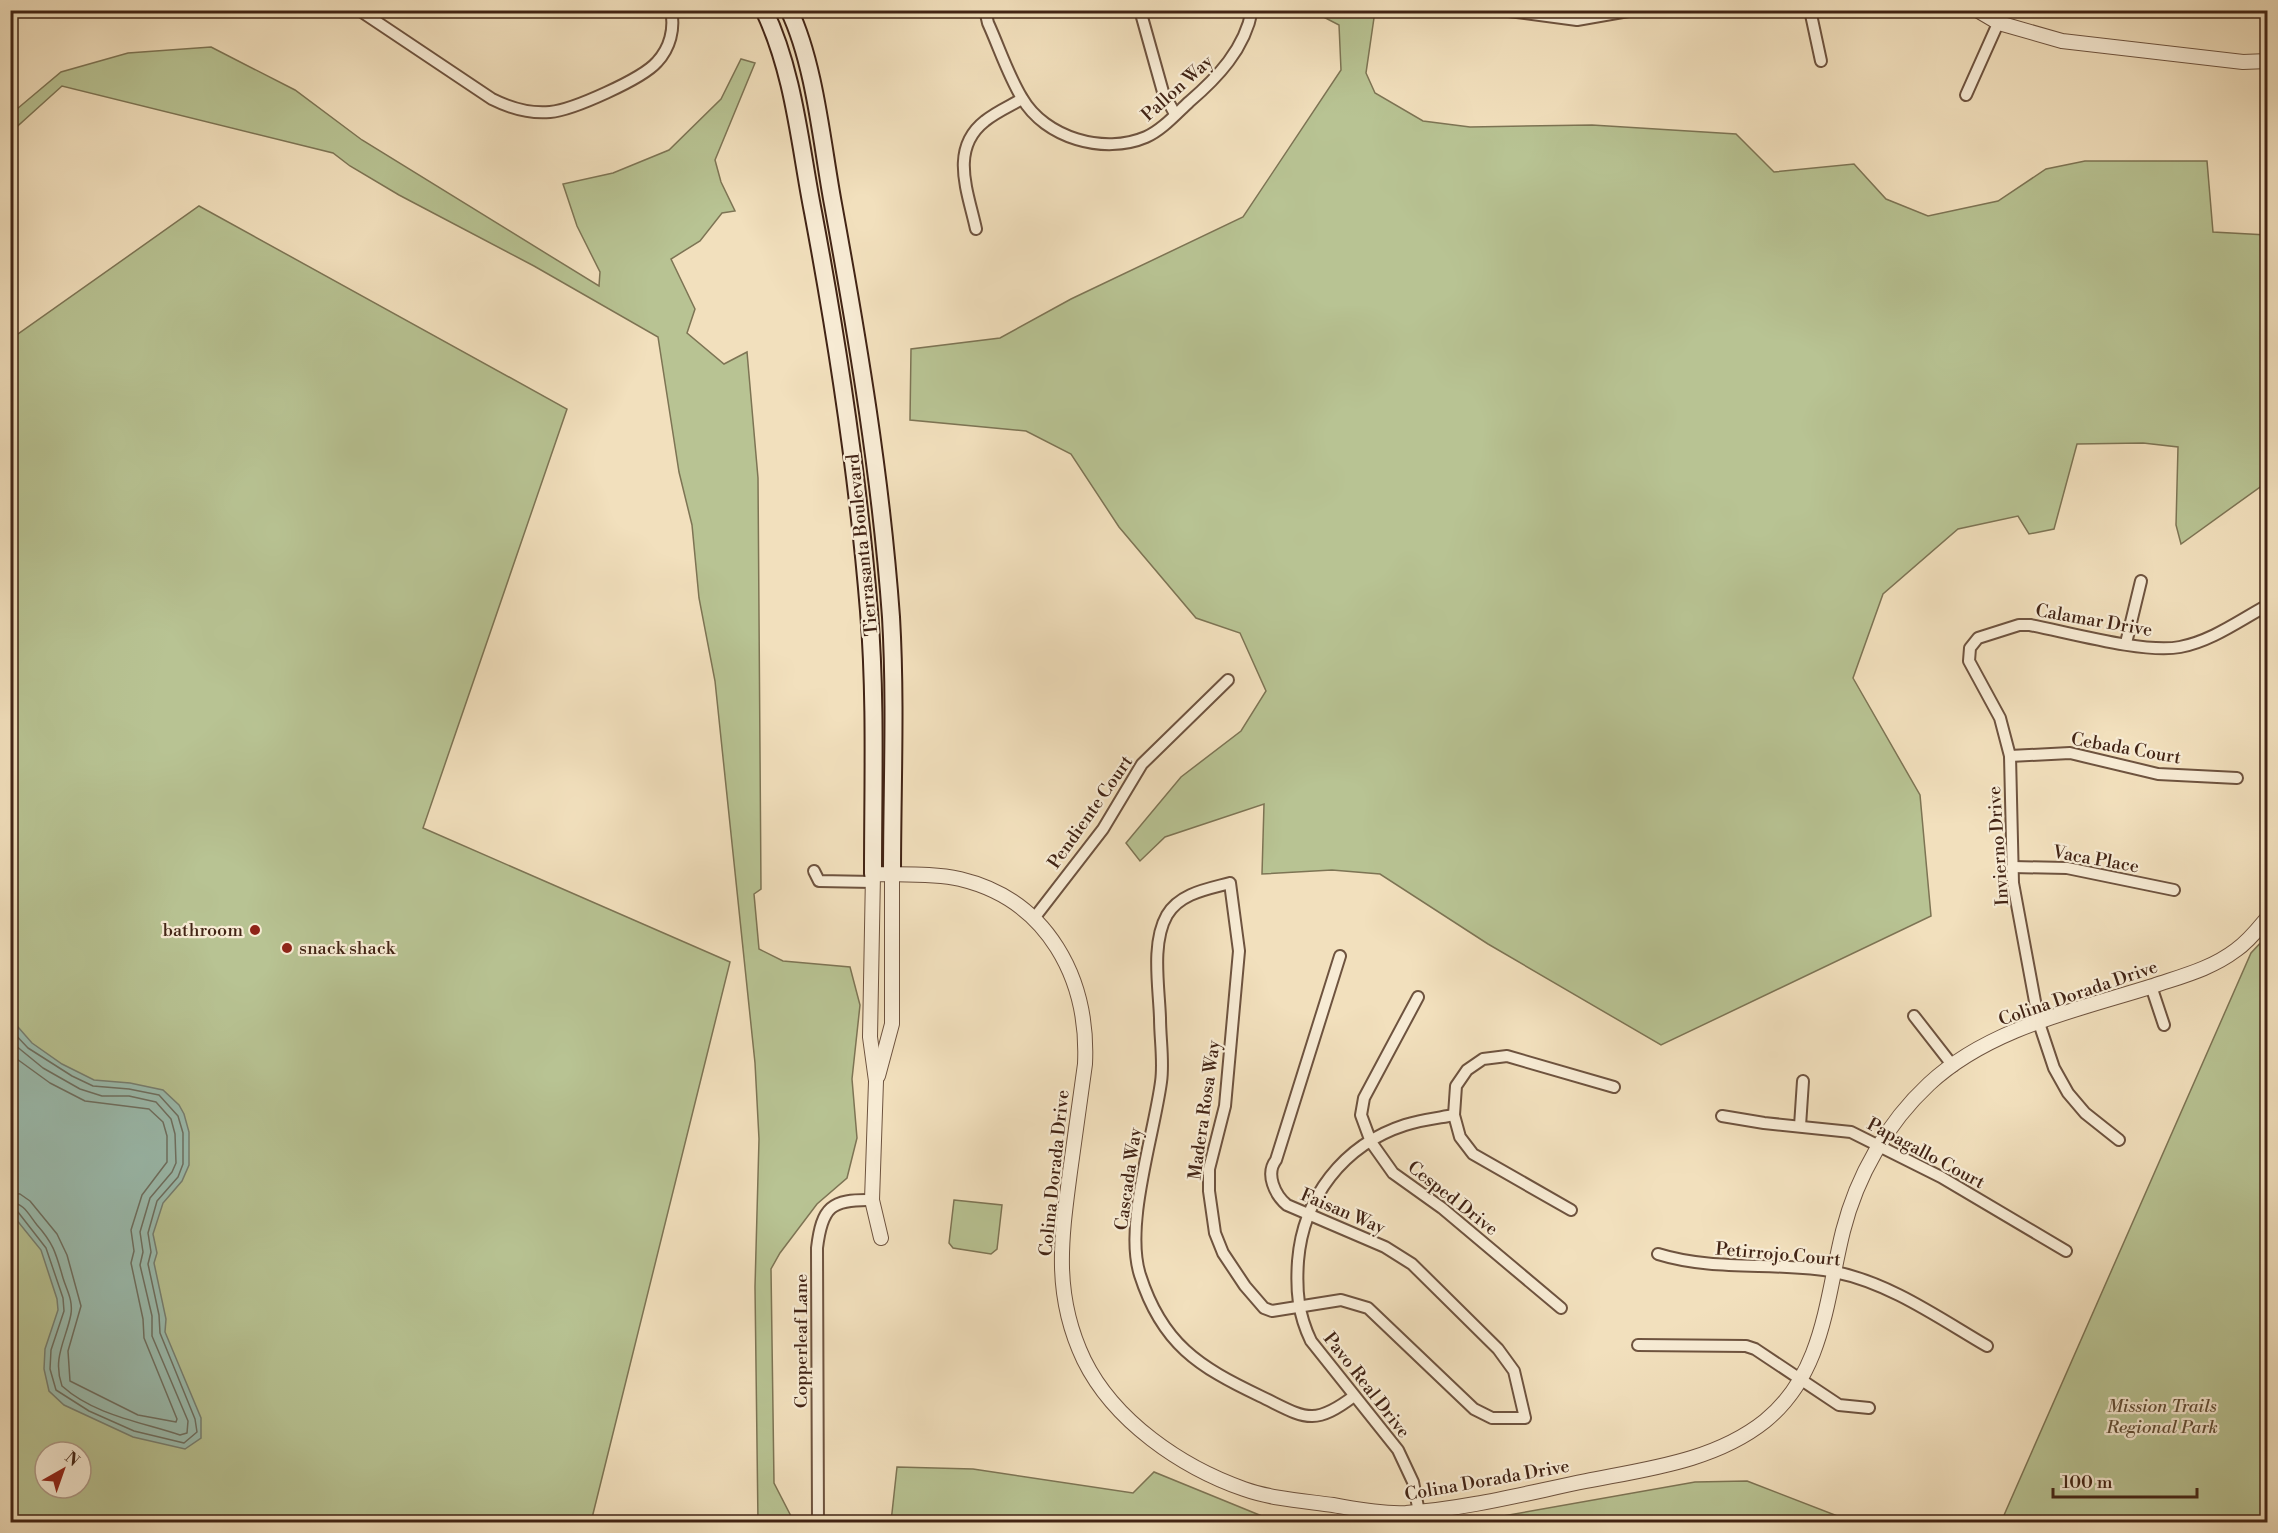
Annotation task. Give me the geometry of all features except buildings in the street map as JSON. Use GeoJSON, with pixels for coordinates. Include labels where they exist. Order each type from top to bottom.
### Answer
{"type":"FeatureCollection","features":[{"type":"Feature","properties":{"kind":"main road","name":"Tierrasanta Boulevard"},"geometry":{"type":"LineString","coordinates":[[765,10],[787,76],[830,303],[857,485],[869,613],[873,722],[873,878]]}},
{"type":"Feature","properties":{"kind":"main road","name":"Tierrasanta Boulevard"},"geometry":{"type":"LineString","coordinates":[[789,10],[808,68],[851,303],[875,467],[891,616],[894,695],[892,875]]}},
{"type":"Feature","properties":{"kind":"main road"},"geometry":{"type":"LineString","coordinates":[[843,393],[855,413],[859,450],[863,461],[875,467]]}},
{"type":"Feature","properties":{"kind":"street"},"geometry":{"type":"LineString","coordinates":[[359,10],[492,99],[514,108],[536,112],[558,111],[579,106],[653,67],[663,55],[670,40],[671,10]]}},
{"type":"Feature","properties":{"kind":"street","name":"Pallon Way"},"geometry":{"type":"LineString","coordinates":[[985,10],[988,23],[1022,99],[1038,117],[1055,130],[1078,140],[1096,144],[1119,144],[1146,137],[1175,114],[1226,66],[1250,22],[1252,10]]}},
{"type":"Feature","properties":{"kind":"street"},"geometry":{"type":"LineString","coordinates":[[1140,10],[1163,92],[1175,114]]}},
{"type":"Feature","properties":{"kind":"street"},"geometry":{"type":"LineString","coordinates":[[1501,10],[1577,20],[1634,10]]}},
{"type":"Feature","properties":{"kind":"street"},"geometry":{"type":"LineString","coordinates":[[1775,10],[1785,10]]}},
{"type":"Feature","properties":{"kind":"street"},"geometry":{"type":"LineString","coordinates":[[1810,10],[1821,61]]}},
{"type":"Feature","properties":{"kind":"street"},"geometry":{"type":"LineString","coordinates":[[1977,10],[2002,17],[2062,41],[2243,62],[2268,61]]}},
{"type":"Feature","properties":{"kind":"street"},"geometry":{"type":"LineString","coordinates":[[1966,95],[2002,17]]}},
{"type":"Feature","properties":{"kind":"street"},"geometry":{"type":"LineString","coordinates":[[976,230],[962,164],[964,147],[985,121],[1022,99]]}},
{"type":"Feature","properties":{"kind":"street"},"geometry":{"type":"LineString","coordinates":[[2126,644],[2140,581]]}},
{"type":"Feature","properties":{"kind":"street","name":"Calamar Drive"},"geometry":{"type":"LineString","coordinates":[[1978,638],[2019,625],[2030,625],[2149,648],[2179,647],[2205,639],[2267,608]]}},
{"type":"Feature","properties":{"kind":"street","name":"Invierno Drive"},"geometry":{"type":"LineString","coordinates":[[1978,638],[1970,648],[1969,661],[2000,718],[2010,756],[2012,867],[2039,1023],[2054,1068],[2068,1093],[2085,1113],[2119,1140]]}},
{"type":"Feature","properties":{"kind":"street","name":"Pendiente Court"},"geometry":{"type":"LineString","coordinates":[[1035,917],[1103,829],[1142,764],[1228,680]]}},
{"type":"Feature","properties":{"kind":"street","name":"Cebada Court"},"geometry":{"type":"LineString","coordinates":[[2010,756],[2070,753],[2158,774],[2237,778]]}},
{"type":"Feature","properties":{"kind":"street","name":"Vaca Place"},"geometry":{"type":"LineString","coordinates":[[2012,867],[2067,868],[2174,890]]}},
{"type":"Feature","properties":{"kind":"street"},"geometry":{"type":"LineString","coordinates":[[814,871],[819,881],[873,878]]}},
{"type":"Feature","properties":{"kind":"street","name":"Colina Dorada Drive"},"geometry":{"type":"LineString","coordinates":[[873,878],[892,875],[962,880],[1000,896],[1035,917],[1060,951],[1080,995],[1086,1042],[1061,1242],[1063,1294],[1070,1327],[1086,1364],[1107,1395],[1126,1416],[1171,1452],[1202,1472],[1266,1495],[1374,1512],[1419,1512],[1631,1472],[1718,1450],[1742,1438],[1770,1418],[1801,1379],[1814,1353],[1827,1316],[1843,1231],[1856,1190],[1878,1144],[1929,1084],[1953,1066],[2015,1030],[2216,963],[2247,942],[2268,917]]}},
{"type":"Feature","properties":{"kind":"street","name":"Tierrasanta Boulevard"},"geometry":{"type":"LineString","coordinates":[[876,1081],[892,1024],[892,875]]}},
{"type":"Feature","properties":{"kind":"street","name":"Tierrasanta Boulevard"},"geometry":{"type":"LineString","coordinates":[[873,878],[870,1037],[876,1081],[872,1200],[881,1238]]}},
{"type":"Feature","properties":{"kind":"street","name":"Madera Rosa Way"},"geometry":{"type":"LineString","coordinates":[[1230,883],[1239,951],[1225,1106],[1209,1169],[1209,1191],[1215,1233],[1228,1261],[1264,1308],[1272,1311],[1341,1299],[1352,1301],[1368,1308],[1474,1409],[1492,1418],[1526,1418]]}},
{"type":"Feature","properties":{"kind":"street","name":"Cascada Way"},"geometry":{"type":"LineString","coordinates":[[1230,883],[1187,896],[1175,905],[1167,915],[1158,945],[1161,1080],[1147,1149],[1135,1240],[1139,1274],[1153,1307],[1168,1333],[1189,1356],[1214,1374],[1300,1415],[1319,1417],[1332,1413],[1354,1396]]}},
{"type":"Feature","properties":{"kind":"street","name":"Faisan Way"},"geometry":{"type":"LineString","coordinates":[[1340,956],[1276,1160],[1272,1165],[1271,1180],[1279,1198],[1307,1215],[1385,1247],[1412,1264],[1498,1349],[1514,1371],[1526,1418]]}},
{"type":"Feature","properties":{"kind":"street"},"geometry":{"type":"LineString","coordinates":[[2151,986],[2164,1025]]}},
{"type":"Feature","properties":{"kind":"street","name":"Cesped Drive"},"geometry":{"type":"LineString","coordinates":[[1418,998],[1364,1098],[1361,1115],[1371,1142],[1393,1173],[1442,1208],[1561,1308]]}},
{"type":"Feature","properties":{"kind":"street"},"geometry":{"type":"LineString","coordinates":[[1914,1016],[1953,1066]]}},
{"type":"Feature","properties":{"kind":"street"},"geometry":{"type":"LineString","coordinates":[[1571,1210],[1473,1154],[1460,1137],[1454,1115],[1456,1086],[1467,1070],[1483,1059],[1507,1056],[1614,1087]]}},
{"type":"Feature","properties":{"kind":"street"},"geometry":{"type":"LineString","coordinates":[[1800,1126],[1803,1081]]}},
{"type":"Feature","properties":{"kind":"street","name":"Pavo Real Drive"},"geometry":{"type":"LineString","coordinates":[[1419,1512],[1413,1482],[1398,1450],[1311,1341],[1302,1322],[1296,1287],[1300,1236],[1307,1215],[1324,1182],[1352,1153],[1406,1124],[1454,1115]]}},
{"type":"Feature","properties":{"kind":"street","name":"Papagallo Court"},"geometry":{"type":"LineString","coordinates":[[1722,1116],[1851,1132],[1941,1177],[2066,1251]]}},
{"type":"Feature","properties":{"kind":"street","name":"Copperleaf Lane"},"geometry":{"type":"LineString","coordinates":[[818,1522],[817,1248],[820,1224],[831,1206],[847,1199],[872,1200]]}},
{"type":"Feature","properties":{"kind":"street","name":"Petirrojo Court"},"geometry":{"type":"LineString","coordinates":[[1658,1254],[1684,1262],[1835,1272],[1886,1288],[1987,1346]]}},
{"type":"Feature","properties":{"kind":"street"},"geometry":{"type":"LineString","coordinates":[[1638,1345],[1746,1346],[1755,1349],[1839,1405],[1869,1408]]}},
{"type":"Feature","properties":{"kind":"green space"},"geometry":{"type":"Polygon","coordinates":[[[1312,11],[1375,11],[1366,73],[1375,93],[1423,121],[1470,127],[1592,125],[1736,134],[1774,172],[1854,164],[1886,199],[1928,216],[1998,201],[2046,169],[2085,161],[2207,161],[2213,232],[2267,235],[2267,482],[2181,544],[2176,525],[2178,447],[2143,443],[2077,444],[2054,529],[2029,534],[2018,516],[1958,529],[1883,594],[1853,678],[1920,795],[1931,916],[1661,1045],[1488,944],[1380,874],[1332,870],[1262,874],[1264,804],[1165,837],[1140,861],[1126,843],[1181,777],[1241,731],[1266,691],[1240,633],[1196,618],[1119,527],[1071,454],[1026,431],[910,420],[911,349],[1000,338],[1071,299],[1243,217],[1341,70],[1339,25],[1312,11]]]}},
{"type":"Feature","properties":{"kind":"green space"},"geometry":{"type":"Polygon","coordinates":[[[211,47],[295,90],[362,140],[599,286],[600,272],[577,226],[563,184],[613,173],[669,150],[721,99],[741,59],[755,63],[715,160],[721,182],[735,211],[722,213],[700,241],[671,259],[695,309],[687,333],[724,364],[747,352],[758,478],[761,889],[754,894],[759,949],[783,961],[850,967],[860,1005],[852,1079],[857,1138],[847,1178],[817,1204],[780,1253],[771,1269],[774,1483],[794,1522],[758,1522],[755,1287],[759,1139],[755,1063],[715,681],[699,598],[692,525],[679,472],[658,337],[534,266],[399,195],[350,166],[333,153],[62,86],[11,132],[11,114],[61,72],[128,53],[211,47]]]}},
{"type":"Feature","properties":{"kind":"green space"},"geometry":{"type":"Polygon","coordinates":[[[199,206],[567,409],[423,828],[730,962],[591,1522],[11,1522],[11,339],[199,206]]]}},
{"type":"Feature","properties":{"kind":"green space","name":"Mission Trails Regional Park"},"geometry":{"type":"Polygon","coordinates":[[[2267,936],[2267,1522],[2001,1522],[2251,953],[2267,936]]]}},
{"type":"Feature","properties":{"kind":"green space"},"geometry":{"type":"Polygon","coordinates":[[[954,1200],[1002,1205],[997,1249],[991,1254],[953,1248],[949,1243],[954,1200]]]}},
{"type":"Feature","properties":{"kind":"green space"},"geometry":{"type":"Polygon","coordinates":[[[897,1467],[973,1469],[1133,1493],[1154,1472],[1274,1521],[1288,1522],[891,1522],[897,1467]]]}},
{"type":"Feature","properties":{"kind":"green space"},"geometry":{"type":"Polygon","coordinates":[[[1747,1481],[1853,1522],[1469,1522],[1695,1482],[1747,1481]]]}},
{"type":"Feature","properties":{"kind":"water"},"geometry":{"type":"Polygon","coordinates":[[[11,1019],[32,1043],[62,1064],[94,1080],[130,1083],[163,1090],[179,1105],[184,1114],[189,1132],[189,1165],[182,1181],[163,1203],[153,1234],[157,1253],[154,1263],[166,1319],[165,1332],[201,1418],[201,1438],[185,1449],[133,1437],[64,1405],[49,1391],[44,1369],[45,1349],[58,1310],[57,1299],[41,1250],[11,1213],[11,1019]]]}},
{"type":"Feature","properties":{"kind":"place","name":"bathroom"},"geometry":{"type":"Point","coordinates":[255,930]}},
{"type":"Feature","properties":{"kind":"place","name":"snack shack"},"geometry":{"type":"Point","coordinates":[287,948]}}]}
